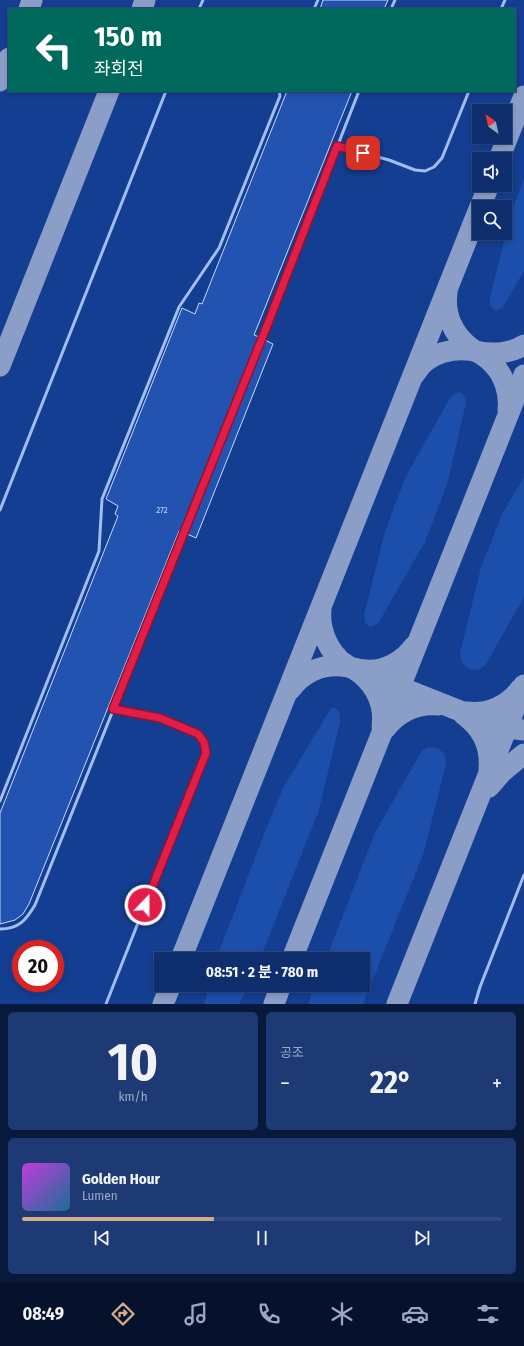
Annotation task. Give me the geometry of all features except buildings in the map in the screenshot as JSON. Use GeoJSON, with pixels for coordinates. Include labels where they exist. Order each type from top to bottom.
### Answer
{"type":"FeatureCollection","features":[{"type":"Feature","properties":{"kind":"lane"},"geometry":{"type":"LineString","coordinates":[[0,510],[166,92]]}},
{"type":"Feature","properties":{"kind":"lane"},"geometry":{"type":"LineString","coordinates":[[0,801],[99,551],[102,499],[179,307],[219,248],[280,96],[279,92]]}},
{"type":"Feature","properties":{"kind":"lane"},"geometry":{"type":"LineString","coordinates":[[0,929],[10,929],[21,923],[29,915],[35,905],[263,336],[359,92]]}},
{"type":"Feature","properties":{"kind":"lane"},"geometry":{"type":"LineString","coordinates":[[337,146],[389,160],[415,170],[425,171],[434,167],[442,158],[469,92]]}},
{"type":"Feature","properties":{"kind":"lane"},"geometry":{"type":"LineString","coordinates":[[106,1004],[206,753],[204,742],[198,734],[160,718],[113,709]]}},
{"type":"Feature","properties":{"kind":"lane"},"geometry":{"type":"LineString","coordinates":[[475,1004],[480,987],[524,875]]}},
{"type":"Feature","properties":{"kind":"shaded area"},"geometry":{"type":"Polygon","coordinates":[[[524,179],[524,271],[502,308],[496,311],[491,305],[491,293],[504,240],[512,240],[512,210],[524,179]]]}},
{"type":"Feature","properties":{"kind":"shaded area"},"geometry":{"type":"Polygon","coordinates":[[[460,392],[465,397],[466,403],[447,485],[425,542],[379,622],[370,627],[365,623],[364,615],[385,531],[406,476],[450,398],[454,394],[460,392]]]}},
{"type":"Feature","properties":{"kind":"shaded area"},"geometry":{"type":"Polygon","coordinates":[[[524,477],[524,597],[486,664],[480,669],[473,670],[463,664],[460,653],[481,567],[502,514],[524,477]]]}},
{"type":"Feature","properties":{"kind":"shaded area"},"geometry":{"type":"Polygon","coordinates":[[[331,708],[336,708],[339,712],[340,722],[319,810],[263,952],[219,952],[268,824],[283,788],[331,708]]]}},
{"type":"Feature","properties":{"kind":"shaded area"},"geometry":{"type":"Polygon","coordinates":[[[428,747],[439,749],[444,754],[446,764],[424,852],[370,987],[370,952],[329,952],[375,833],[422,751],[428,747]]]}},
{"type":"Feature","properties":{"kind":"shaded area"},"geometry":{"type":"Polygon","coordinates":[[[207,992],[245,992],[239,1004],[204,1004],[207,992]]]}},
{"type":"Feature","properties":{"kind":"shaded area"},"geometry":{"type":"Polygon","coordinates":[[[312,992],[368,992],[363,1004],[308,1004],[312,992]]]}},
{"type":"Feature","properties":{"kind":"taxiway"},"geometry":{"type":"LineString","coordinates":[[29,8],[32,0]]}},
{"type":"Feature","properties":{"kind":"taxiway"},"geometry":{"type":"LineString","coordinates":[[142,8],[145,0]]}},
{"type":"Feature","properties":{"kind":"taxiway"},"geometry":{"type":"LineString","coordinates":[[0,81],[8,61]]}},
{"type":"Feature","properties":{"kind":"taxiway"},"geometry":{"type":"LineString","coordinates":[[0,366],[109,92]]}},
{"type":"Feature","properties":{"kind":"taxiway"},"geometry":{"type":"LineString","coordinates":[[502,152],[524,96]]}},
{"type":"Feature","properties":{"kind":"taxiway"},"geometry":{"type":"LineString","coordinates":[[483,200],[486,192]]}},
{"type":"Feature","properties":{"kind":"taxiway"},"geometry":{"type":"LineString","coordinates":[[184,952],[472,227]]}},
{"type":"Feature","properties":{"kind":"taxiway"},"geometry":{"type":"LineString","coordinates":[[447,293],[447,309],[451,324],[459,337],[465,343],[484,356],[496,367],[503,378],[507,391],[508,410]]}},
{"type":"Feature","properties":{"kind":"taxiway"},"geometry":{"type":"LineString","coordinates":[[478,352],[502,353],[524,345]]}},
{"type":"Feature","properties":{"kind":"taxiway"},"geometry":{"type":"LineString","coordinates":[[415,374],[420,366],[427,360],[443,352],[461,350],[479,352]]}},
{"type":"Feature","properties":{"kind":"taxiway"},"geometry":{"type":"LineString","coordinates":[[295,952],[524,375]]}},
{"type":"Feature","properties":{"kind":"taxiway"},"geometry":{"type":"LineString","coordinates":[[321,609],[322,629],[330,648],[340,660],[367,679],[379,698],[383,720],[382,727]]}},
{"type":"Feature","properties":{"kind":"taxiway"},"geometry":{"type":"LineString","coordinates":[[290,690],[306,674],[319,668],[342,666],[360,670],[380,669],[393,664],[405,656],[414,646]]}},
{"type":"Feature","properties":{"kind":"taxiway"},"geometry":{"type":"LineString","coordinates":[[352,668],[498,726],[524,730]]}},
{"type":"Feature","properties":{"kind":"taxiway"},"geometry":{"type":"LineString","coordinates":[[397,1004],[524,685]]}},
{"type":"Feature","properties":{"kind":"taxiway"},"geometry":{"type":"LineString","coordinates":[[466,712],[482,712],[496,708],[510,700],[521,688]]}},
{"type":"Feature","properties":{"kind":"taxiway"},"geometry":{"type":"LineString","coordinates":[[385,729],[402,713],[423,705],[439,705]]}},
{"type":"Feature","properties":{"kind":"taxiway"},"geometry":{"type":"LineString","coordinates":[[464,715],[476,726],[484,739],[487,746],[489,769]]}},
{"type":"Feature","properties":{"kind":"taxiway"},"geometry":{"type":"LineString","coordinates":[[489,787],[502,772],[524,754]]}},
{"type":"Feature","properties":{"kind":"taxiway"},"geometry":{"type":"LineString","coordinates":[[163,1004],[168,992]]}},
{"type":"Feature","properties":{"kind":"taxiway"},"geometry":{"type":"LineString","coordinates":[[274,1004],[278,992]]}},
{"type":"Feature","properties":{"kind":"route"},"geometry":{"type":"LineString","coordinates":[[145,905],[206,753],[204,742],[198,734],[186,728],[160,718],[113,709],[263,336],[337,146],[363,153]]}}]}
